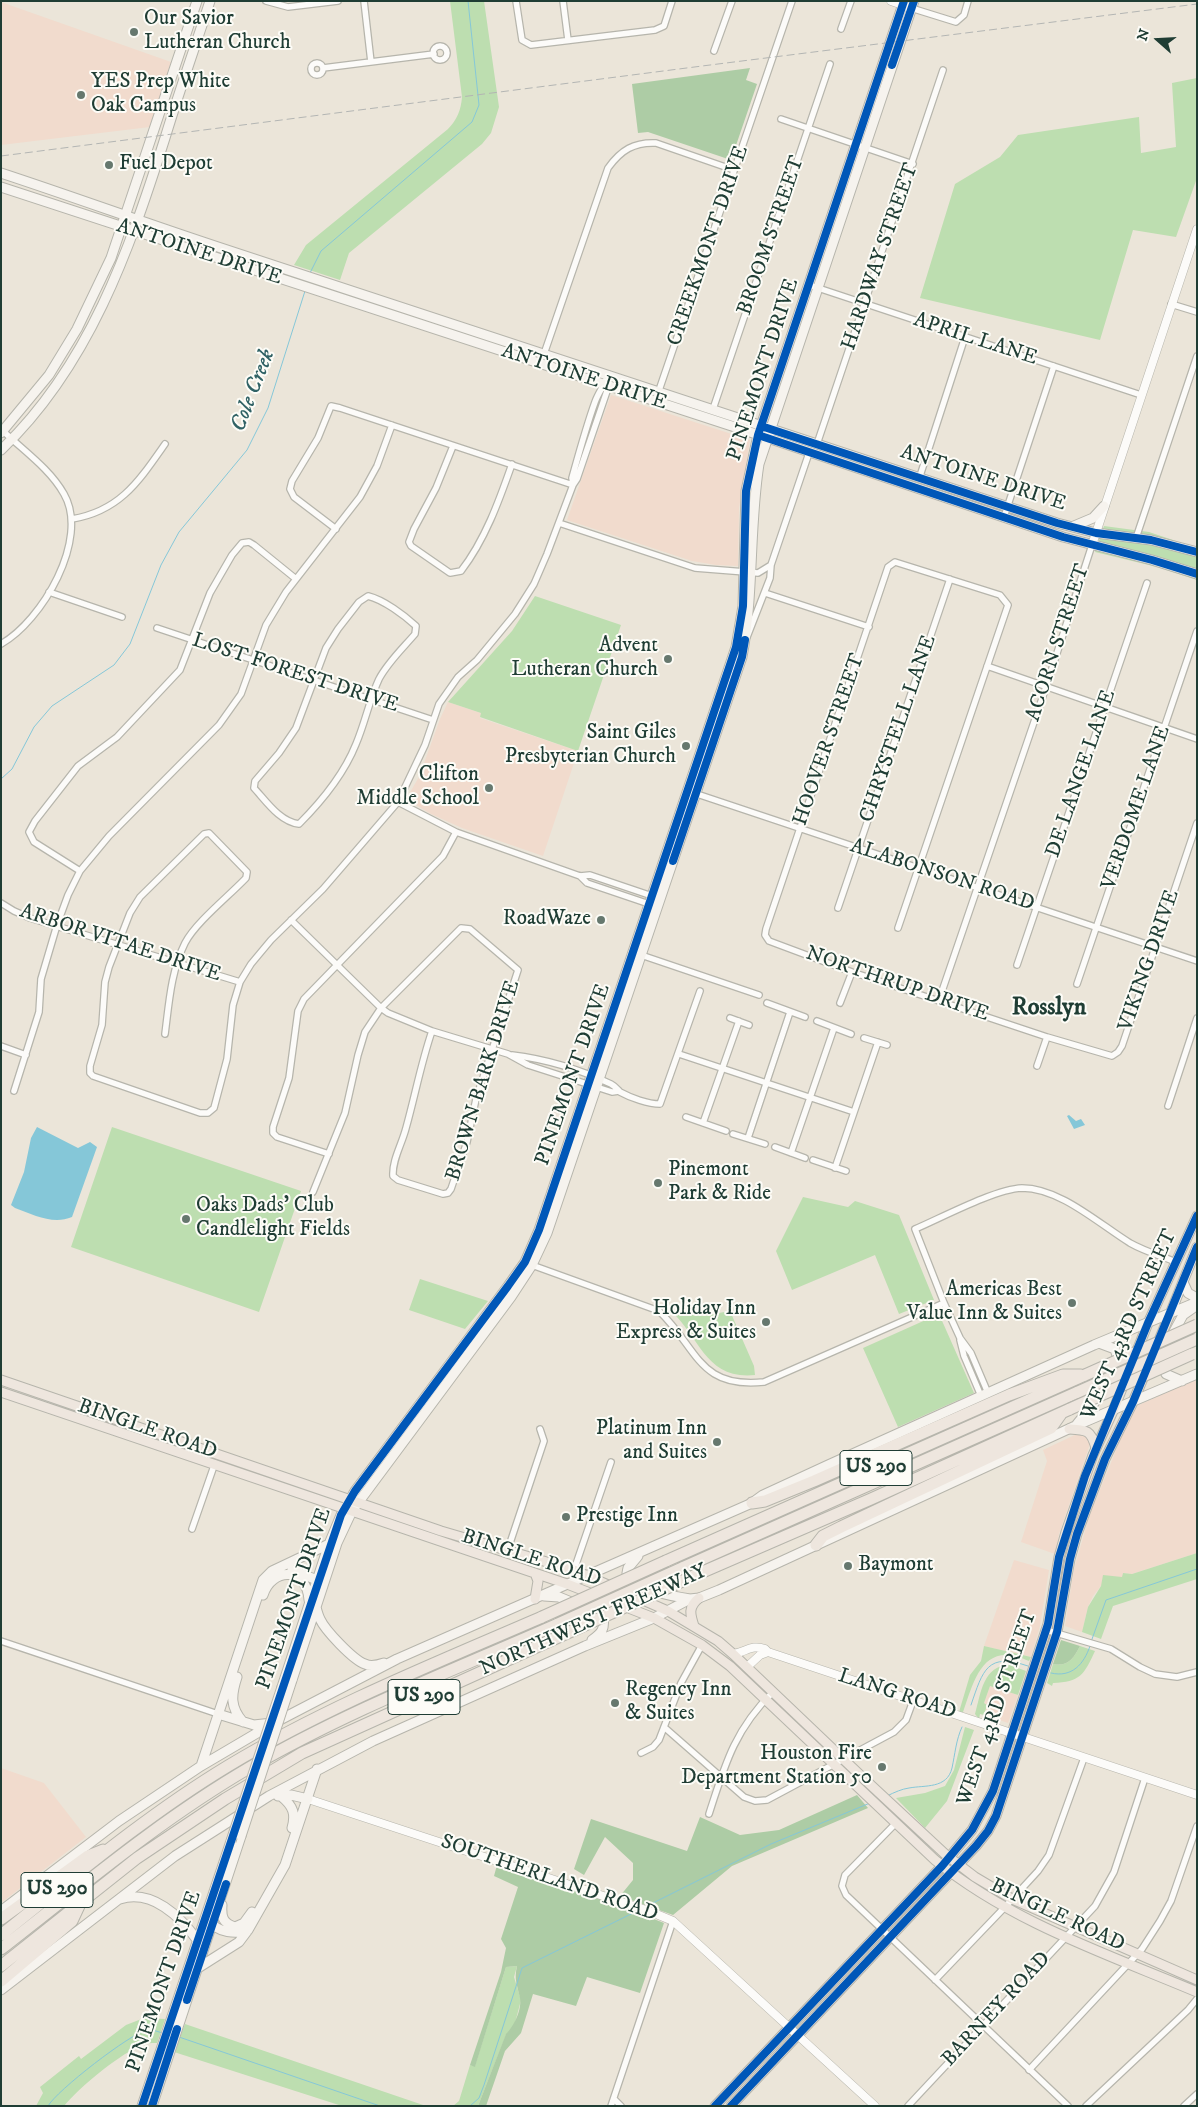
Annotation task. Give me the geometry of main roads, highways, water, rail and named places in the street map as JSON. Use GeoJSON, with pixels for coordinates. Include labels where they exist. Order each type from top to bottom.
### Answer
{"type":"FeatureCollection","features":[{"type":"Feature","properties":{"kind":"highway","name":"NORTHWEST FREEWAY"},"geometry":{"type":"LineString","coordinates":[[1,1935],[160,1810],[228,1766],[286,1733],[367,1693],[1197,1325]]}},
{"type":"Feature","properties":{"kind":"highway"},"geometry":{"type":"LineString","coordinates":[[1,1949],[95,1873],[145,1836],[249,1768],[371,1705],[558,1624],[1197,1339]]}},
{"type":"Feature","properties":{"kind":"highway","name":"NORTHWEST FREEWAY"},"geometry":{"type":"LineString","coordinates":[[1,1966],[81,1902],[172,1834],[265,1774],[302,1753],[1194,1353]]}},
{"type":"Feature","properties":{"kind":"highway"},"geometry":{"type":"LineString","coordinates":[[752,1503],[765,1501],[814,1481],[1009,1395],[1063,1375],[1085,1375]]}},
{"type":"Feature","properties":{"kind":"highway"},"geometry":{"type":"LineString","coordinates":[[816,1545],[823,1536],[840,1526],[1051,1428],[1066,1411]]}},
{"type":"Feature","properties":{"kind":"highway"},"geometry":{"type":"LineString","coordinates":[[1,1912],[88,1856],[114,1846]]}},
{"type":"Feature","properties":{"kind":"highway"},"geometry":{"type":"LineString","coordinates":[[1,1981],[72,1921],[81,1902]]}},
{"type":"Feature","properties":{"kind":"main road"},"geometry":{"type":"LineString","coordinates":[[1,450],[12,440],[59,383],[96,319],[134,232],[210,3],[198,1],[111,258],[77,329],[50,376],[2,432]]}},
{"type":"Feature","properties":{"kind":"main road","name":"PINEMONT DRIVE"},"geometry":{"type":"LineString","coordinates":[[183,1999],[198,1969],[292,1680],[321,1581],[329,1544],[348,1509],[390,1451],[447,1376],[511,1297],[528,1264],[594,1082],[740,648],[747,573],[749,471],[764,432],[908,4]]}},
{"type":"Feature","properties":{"kind":"main road"},"geometry":{"type":"LineString","coordinates":[[174,70],[185,74]]}},
{"type":"Feature","properties":{"kind":"main road"},"geometry":{"type":"LineString","coordinates":[[147,151],[160,154]]}},
{"type":"Feature","properties":{"kind":"main road","name":"ANTOINE DRIVE"},"geometry":{"type":"LineString","coordinates":[[1,175],[17,178],[138,220],[713,409],[809,453],[916,489],[1055,534],[1094,539]]}},
{"type":"Feature","properties":{"kind":"main road","name":"ANTOINE DRIVE"},"geometry":{"type":"LineString","coordinates":[[1,187],[655,402],[764,432],[818,444],[1073,527],[1094,539],[1152,560],[1196,572]]}},
{"type":"Feature","properties":{"kind":"main road"},"geometry":{"type":"LineString","coordinates":[[41,201],[46,188]]}},
{"type":"Feature","properties":{"kind":"main road"},"geometry":{"type":"LineString","coordinates":[[393,316],[397,304]]}},
{"type":"Feature","properties":{"kind":"main road"},"geometry":{"type":"LineString","coordinates":[[460,337],[464,326]]}},
{"type":"Feature","properties":{"kind":"main road"},"geometry":{"type":"LineString","coordinates":[[541,364],[544,354]]}},
{"type":"Feature","properties":{"kind":"main road"},"geometry":{"type":"LineString","coordinates":[[847,466],[852,455]]}},
{"type":"Feature","properties":{"kind":"main road"},"geometry":{"type":"LineString","coordinates":[[1073,527],[1093,518],[1104,506]]}},
{"type":"Feature","properties":{"kind":"main road"},"geometry":{"type":"LineString","coordinates":[[1094,539],[1112,539],[1118,536],[1136,538],[1197,552]]}},
{"type":"Feature","properties":{"kind":"main road","name":"PINEMONT DRIVE"},"geometry":{"type":"LineString","coordinates":[[740,648],[746,639],[750,610],[747,573]]}},
{"type":"Feature","properties":{"kind":"main road","name":"PINEMONT DRIVE"},"geometry":{"type":"LineString","coordinates":[[624,994],[641,956],[655,901]]}},
{"type":"Feature","properties":{"kind":"main road","name":"WEST 43RD STREET"},"geometry":{"type":"LineString","coordinates":[[715,2106],[950,1858],[976,1824],[993,1791],[1046,1630],[1060,1554],[1085,1476],[1148,1323],[1197,1216]]}},
{"type":"Feature","properties":{"kind":"main road"},"geometry":{"type":"LineString","coordinates":[[1176,1262],[1183,1263],[1187,1261],[1196,1248]]}},
{"type":"Feature","properties":{"kind":"main road","name":"WEST 43RD STREET"},"geometry":{"type":"LineString","coordinates":[[731,2106],[843,1985],[951,1873],[988,1831],[1005,1796],[1057,1632],[1070,1559],[1088,1506],[1105,1459],[1133,1402],[1196,1248]]}},
{"type":"Feature","properties":{"kind":"main road"},"geometry":{"type":"LineString","coordinates":[[1183,1282],[1188,1293],[1197,1302]]}},
{"type":"Feature","properties":{"kind":"main road"},"geometry":{"type":"LineString","coordinates":[[1,1912],[119,1821],[202,1766],[274,1723],[397,1659],[567,1584],[590,1576],[752,1503],[763,1495],[812,1472],[1099,1343],[1197,1302]]}},
{"type":"Feature","properties":{"kind":"main road"},"geometry":{"type":"LineString","coordinates":[[1182,1381],[1166,1374],[1162,1370],[1161,1361],[1183,1315],[1197,1302]]}},
{"type":"Feature","properties":{"kind":"main road"},"geometry":{"type":"LineString","coordinates":[[1072,1427],[1102,1394],[1118,1359],[1115,1349],[1099,1343]]}},
{"type":"Feature","properties":{"kind":"main road"},"geometry":{"type":"LineString","coordinates":[[1,1990],[175,1856],[269,1796],[317,1769],[373,1741],[654,1618],[1072,1427],[1197,1374]]}},
{"type":"Feature","properties":{"kind":"main road","name":"BINGLE ROAD"},"geometry":{"type":"LineString","coordinates":[[1,1380],[442,1531],[574,1570],[668,1611],[718,1641],[733,1654],[843,1760],[958,1864],[1012,1899],[1197,1980]]}},
{"type":"Feature","properties":{"kind":"main road","name":"BINGLE ROAD"},"geometry":{"type":"LineString","coordinates":[[1,1392],[567,1584],[654,1618],[704,1647],[730,1666],[833,1766],[951,1873],[1004,1908],[1197,1992]]}},
{"type":"Feature","properties":{"kind":"main road"},"geometry":{"type":"LineString","coordinates":[[84,1421],[88,1410]]}},
{"type":"Feature","properties":{"kind":"main road"},"geometry":{"type":"LineString","coordinates":[[1072,1427],[1090,1433],[1093,1436],[1094,1452],[1105,1459]]}},
{"type":"Feature","properties":{"kind":"main road"},"geometry":{"type":"LineString","coordinates":[[271,1484],[275,1473]]}},
{"type":"Feature","properties":{"kind":"main road"},"geometry":{"type":"LineString","coordinates":[[1085,1476],[1087,1488],[1084,1499],[1088,1506]]}},
{"type":"Feature","properties":{"kind":"main road","name":"PINEMONT DRIVE"},"geometry":{"type":"LineString","coordinates":[[321,1581],[337,1543],[348,1509]]}},
{"type":"Feature","properties":{"kind":"main road"},"geometry":{"type":"LineString","coordinates":[[439,1541],[442,1531]]}},
{"type":"Feature","properties":{"kind":"main road"},"geometry":{"type":"LineString","coordinates":[[202,1766],[263,1580],[272,1571],[329,1544]]}},
{"type":"Feature","properties":{"kind":"main road"},"geometry":{"type":"LineString","coordinates":[[645,1551],[636,1557],[628,1568],[627,1573],[631,1580],[658,1592],[694,1599]]}},
{"type":"Feature","properties":{"kind":"main road"},"geometry":{"type":"LineString","coordinates":[[1060,1554],[1070,1559]]}},
{"type":"Feature","properties":{"kind":"main road"},"geometry":{"type":"LineString","coordinates":[[272,1571],[288,1568],[321,1581]]}},
{"type":"Feature","properties":{"kind":"main road"},"geometry":{"type":"LineString","coordinates":[[535,1573],[538,1581],[539,1597]]}},
{"type":"Feature","properties":{"kind":"main road"},"geometry":{"type":"LineString","coordinates":[[244,1722],[234,1711],[232,1694],[267,1586],[282,1575],[289,1574],[304,1582],[313,1607],[320,1619],[336,1639],[364,1664],[378,1665],[397,1659]]}},
{"type":"Feature","properties":{"kind":"main road"},"geometry":{"type":"LineString","coordinates":[[539,1597],[559,1597],[603,1617],[604,1625],[601,1634],[575,1651]]}},
{"type":"Feature","properties":{"kind":"main road"},"geometry":{"type":"LineString","coordinates":[[694,1599],[690,1609],[694,1626]]}},
{"type":"Feature","properties":{"kind":"main road","name":"PINEMONT DRIVE"},"geometry":{"type":"LineString","coordinates":[[142,2106],[151,2100],[183,1999],[198,1941],[282,1687],[313,1607]]}},
{"type":"Feature","properties":{"kind":"main road"},"geometry":{"type":"LineString","coordinates":[[704,1647],[740,1667],[747,1667]]}},
{"type":"Feature","properties":{"kind":"main road"},"geometry":{"type":"LineString","coordinates":[[218,1714],[254,1725],[274,1723]]}},
{"type":"Feature","properties":{"kind":"main road"},"geometry":{"type":"LineString","coordinates":[[198,1969],[234,1946],[248,1930],[284,1865],[317,1769]]}},
{"type":"Feature","properties":{"kind":"main road"},"geometry":{"type":"LineString","coordinates":[[852,1783],[860,1775]]}},
{"type":"Feature","properties":{"kind":"main road"},"geometry":{"type":"LineString","coordinates":[[993,1791],[1005,1796]]}},
{"type":"Feature","properties":{"kind":"main road"},"geometry":{"type":"LineString","coordinates":[[269,1796],[282,1797],[291,1795],[308,1799]]}},
{"type":"Feature","properties":{"kind":"main road"},"geometry":{"type":"LineString","coordinates":[[223,1893],[221,1916],[223,1919],[235,1927],[244,1923],[282,1856],[295,1819],[290,1804],[282,1797]]}},
{"type":"Feature","properties":{"kind":"main road"},"geometry":{"type":"LineString","coordinates":[[219,1878],[209,1920],[212,1925],[238,1933],[248,1930]]}},
{"type":"Feature","properties":{"kind":"main road"},"geometry":{"type":"LineString","coordinates":[[117,1900],[128,1896],[143,1896],[157,1902],[186,1924],[198,1941]]}},
{"type":"Feature","properties":{"kind":"main road"},"geometry":{"type":"LineString","coordinates":[[835,1978],[843,1985]]}},
{"type":"Feature","properties":{"kind":"main road"},"geometry":{"type":"LineString","coordinates":[[728,2091],[738,2098]]}},
{"type":"Feature","properties":{"kind":"water"},"geometry":{"type":"Polygon","coordinates":[[[1069,1115],[1076,1121],[1081,1119],[1085,1125],[1074,1129],[1067,1116],[1069,1115]]]}},
{"type":"Feature","properties":{"kind":"water"},"geometry":{"type":"Polygon","coordinates":[[[37,1127],[78,1148],[90,1142],[97,1147],[72,1217],[51,1220],[36,1216],[11,1205],[24,1172],[31,1138],[37,1127]]]}},
{"type":"Feature","properties":{"kind":"waterway","name":"Cole Creek"},"geometry":{"type":"LineString","coordinates":[[310,273],[321,251],[472,122],[479,105],[468,1]]}},
{"type":"Feature","properties":{"kind":"waterway","name":"Cole Creek"},"geometry":{"type":"LineString","coordinates":[[1,779],[12,769],[34,727],[52,706],[114,665],[130,644],[161,565],[179,532],[247,450],[268,408],[305,291]]}},
{"type":"Feature","properties":{"kind":"waterway"},"geometry":{"type":"LineString","coordinates":[[1091,1642],[1106,1600],[1197,1569]]}},
{"type":"Feature","properties":{"kind":"waterway"},"geometry":{"type":"LineString","coordinates":[[1051,1673],[1065,1673],[1076,1668],[1081,1664],[1090,1646]]}},
{"type":"Feature","properties":{"kind":"waterway"},"geometry":{"type":"LineString","coordinates":[[971,1705],[979,1682],[989,1667],[1003,1661],[1028,1666]]}},
{"type":"Feature","properties":{"kind":"waterway"},"geometry":{"type":"LineString","coordinates":[[887,1796],[904,1789],[935,1785],[945,1780],[952,1768],[962,1727]]}},
{"type":"Feature","properties":{"kind":"waterway"},"geometry":{"type":"LineString","coordinates":[[647,1906],[771,1844],[870,1803]]}},
{"type":"Feature","properties":{"kind":"waterway"},"geometry":{"type":"LineString","coordinates":[[470,2106],[479,2098],[484,2085],[522,1968],[637,1911]]}},
{"type":"Feature","properties":{"kind":"waterway"},"geometry":{"type":"LineString","coordinates":[[48,2106],[79,2076],[126,2041],[147,2030],[163,2033]]}},
{"type":"Feature","properties":{"kind":"waterway"},"geometry":{"type":"LineString","coordinates":[[179,2037],[380,2106]]}},
{"type":"Feature","properties":{"kind":"railway"},"geometry":{"type":"LineString","coordinates":[[1,156],[1197,4]]}},
{"type":"Feature","properties":{"kind":"place","name":"Our Savior Lutheran Church"},"geometry":{"type":"Point","coordinates":[134,32]}},
{"type":"Feature","properties":{"kind":"place","name":"YES Prep White Oak Campus"},"geometry":{"type":"Point","coordinates":[81,95]}},
{"type":"Feature","properties":{"kind":"place","name":"Fuel Depot"},"geometry":{"type":"Point","coordinates":[109,165]}},
{"type":"Feature","properties":{"kind":"place","name":"Advent Lutheran Church"},"geometry":{"type":"Point","coordinates":[668,659]}},
{"type":"Feature","properties":{"kind":"place","name":"Saint Giles Presbyterian Church"},"geometry":{"type":"Point","coordinates":[686,746]}},
{"type":"Feature","properties":{"kind":"place","name":"Clifton Middle School"},"geometry":{"type":"Point","coordinates":[489,788]}},
{"type":"Feature","properties":{"kind":"place","name":"RoadWaze"},"geometry":{"type":"Point","coordinates":[601,920]}},
{"type":"Feature","properties":{"kind":"place","name":"Pinemont Park & Ride"},"geometry":{"type":"Point","coordinates":[658,1183]}},
{"type":"Feature","properties":{"kind":"place","name":"Oaks Dads' Club Candlelight Fields"},"geometry":{"type":"Point","coordinates":[186,1219]}},
{"type":"Feature","properties":{"kind":"place","name":"Americas Best Value Inn & Suites"},"geometry":{"type":"Point","coordinates":[1072,1303]}},
{"type":"Feature","properties":{"kind":"place","name":"Holiday Inn Express & Suites"},"geometry":{"type":"Point","coordinates":[766,1322]}},
{"type":"Feature","properties":{"kind":"place","name":"Platinum Inn and Suites"},"geometry":{"type":"Point","coordinates":[717,1442]}},
{"type":"Feature","properties":{"kind":"place","name":"Prestige Inn"},"geometry":{"type":"Point","coordinates":[566,1517]}},
{"type":"Feature","properties":{"kind":"place","name":"Baymont"},"geometry":{"type":"Point","coordinates":[848,1566]}},
{"type":"Feature","properties":{"kind":"place","name":"Regency Inn & Suites"},"geometry":{"type":"Point","coordinates":[615,1703]}},
{"type":"Feature","properties":{"kind":"place","name":"Houston Fire Department Station 50"},"geometry":{"type":"Point","coordinates":[882,1767]}},
{"type":"Feature","properties":{"kind":"district","name":"Rosslyn"},"geometry":{"type":"Point","coordinates":[1049,1009]}}]}
